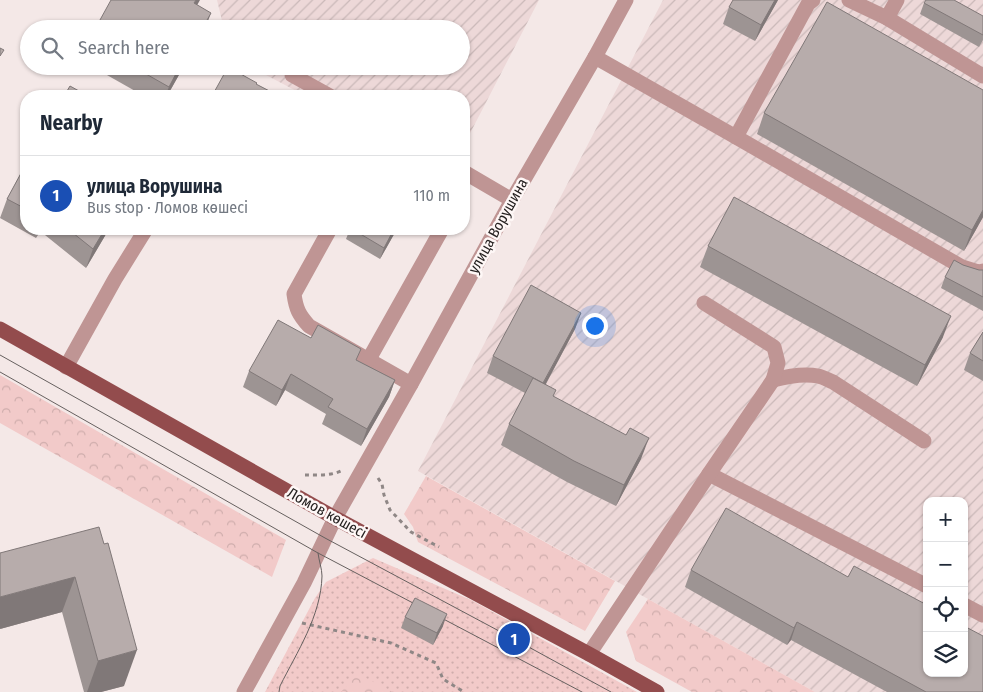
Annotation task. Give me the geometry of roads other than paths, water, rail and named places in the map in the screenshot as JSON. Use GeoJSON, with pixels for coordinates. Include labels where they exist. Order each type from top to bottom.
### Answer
{"type":"FeatureCollection","features":[{"type":"Feature","properties":{"kind":"main road","name":"Ломов көшесі"},"geometry":{"type":"LineString","coordinates":[[0,329],[335,518],[657,692]]}},
{"type":"Feature","properties":{"kind":"street","name":"улица Ворушина"},"geometry":{"type":"LineString","coordinates":[[244,692],[304,584],[335,518],[626,0]]}},
{"type":"Feature","properties":{"kind":"street"},"geometry":{"type":"LineString","coordinates":[[736,137],[808,4],[813,0]]}},
{"type":"Feature","properties":{"kind":"street"},"geometry":{"type":"LineString","coordinates":[[849,0],[887,18],[983,76]]}},
{"type":"Feature","properties":{"kind":"street"},"geometry":{"type":"LineString","coordinates":[[887,18],[897,0]]}},
{"type":"Feature","properties":{"kind":"street"},"geometry":{"type":"LineString","coordinates":[[595,57],[962,267],[978,272],[983,271]]}},
{"type":"Feature","properties":{"kind":"street"},"geometry":{"type":"LineString","coordinates":[[292,75],[319,90]]}},
{"type":"Feature","properties":{"kind":"street"},"geometry":{"type":"LineString","coordinates":[[470,181],[512,200]]}},
{"type":"Feature","properties":{"kind":"street"},"geometry":{"type":"LineString","coordinates":[[66,366],[142,235]]}},
{"type":"Feature","properties":{"kind":"street"},"geometry":{"type":"LineString","coordinates":[[327,235],[294,294],[300,317],[309,326],[411,384]]}},
{"type":"Feature","properties":{"kind":"street"},"geometry":{"type":"LineString","coordinates":[[369,360],[439,235]]}},
{"type":"Feature","properties":{"kind":"street"},"geometry":{"type":"LineString","coordinates":[[589,654],[774,380],[778,363],[774,347],[704,303]]}},
{"type":"Feature","properties":{"kind":"street"},"geometry":{"type":"LineString","coordinates":[[774,380],[800,375],[818,376],[833,382],[924,441]]}},
{"type":"Feature","properties":{"kind":"street"},"geometry":{"type":"LineString","coordinates":[[709,474],[923,584]]}},
{"type":"Feature","properties":{"kind":"street"},"geometry":{"type":"LineString","coordinates":[[968,607],[983,615]]}},
{"type":"Feature","properties":{"kind":"tram line"},"geometry":{"type":"LineString","coordinates":[[0,355],[325,538],[611,692]]}},
{"type":"Feature","properties":{"kind":"tram line"},"geometry":{"type":"LineString","coordinates":[[0,372],[318,553],[582,692]]}},
{"type":"Feature","properties":{"kind":"tram line"},"geometry":{"type":"LineString","coordinates":[[279,692],[280,686],[313,619],[321,591],[322,571],[318,553]]}},
{"type":"Feature","properties":{"kind":"place","name":"улица Ворушина"},"geometry":{"type":"Point","coordinates":[514,639]}}]}
